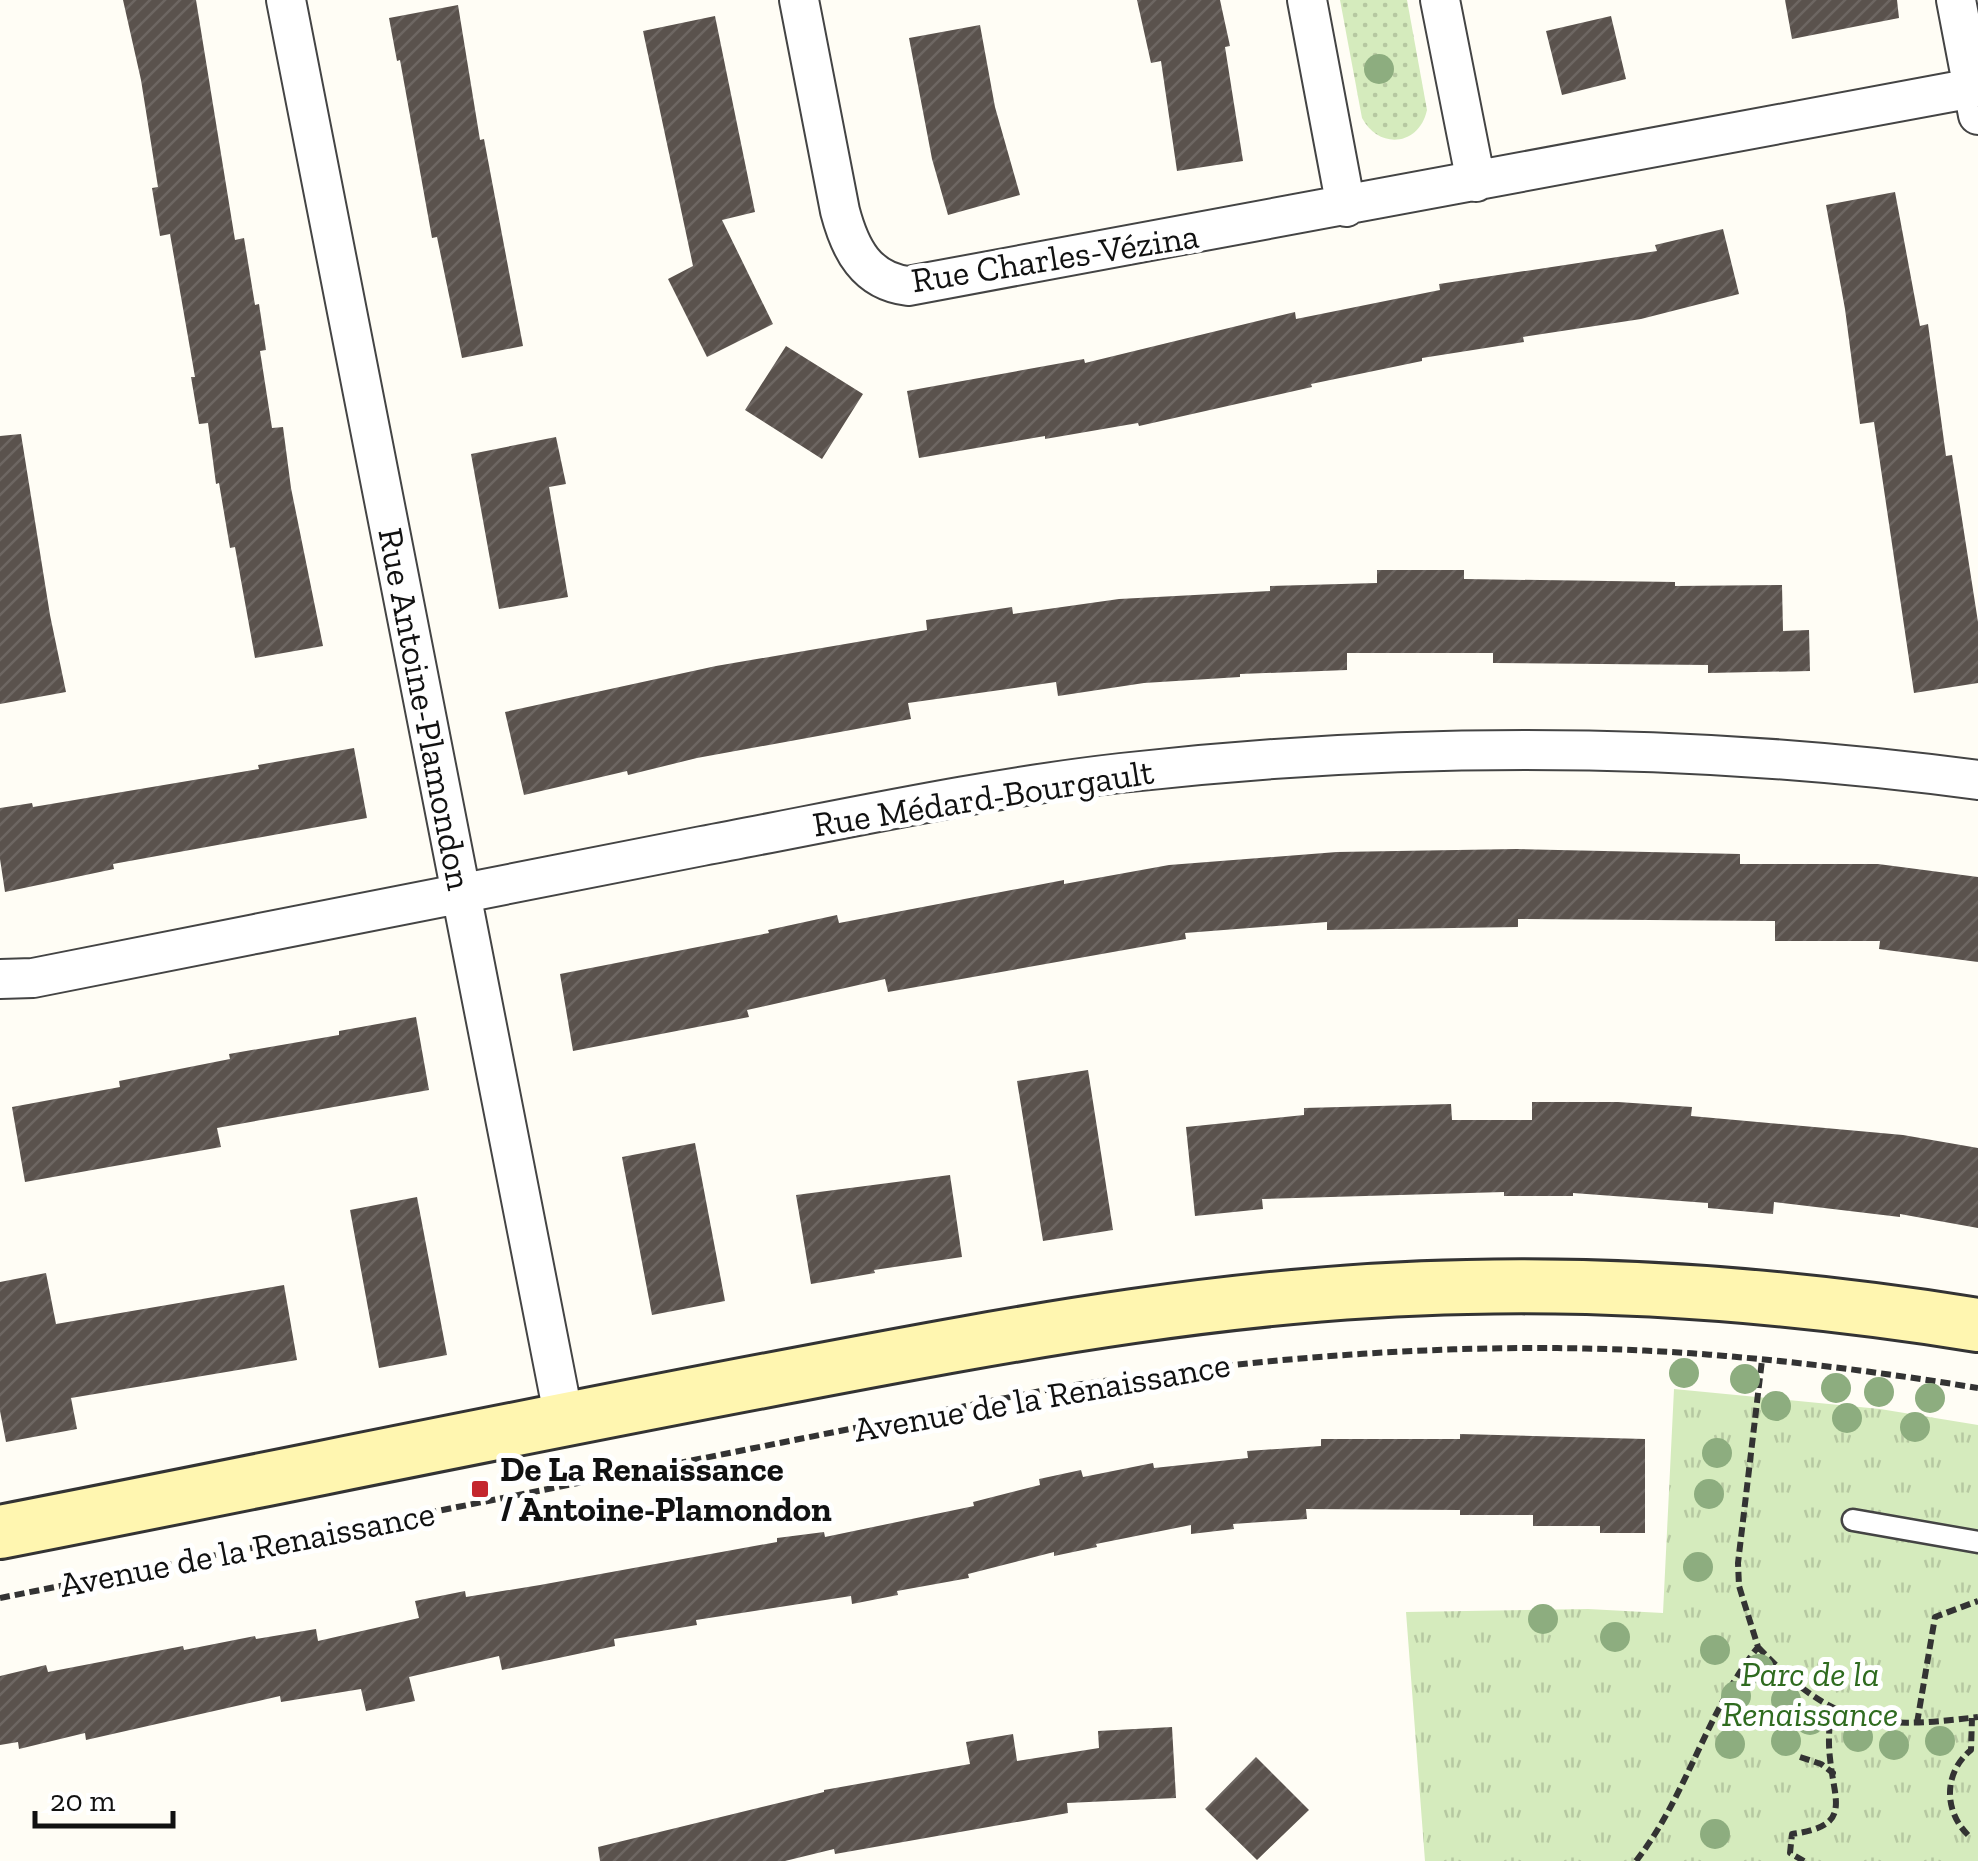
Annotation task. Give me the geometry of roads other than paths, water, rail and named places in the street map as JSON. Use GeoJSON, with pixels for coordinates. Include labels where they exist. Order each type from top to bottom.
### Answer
{"type":"FeatureCollection","features":[{"type":"Feature","properties":{"kind":"street","name":"Rue Antoine-Plamondon"},"geometry":{"type":"LineString","coordinates":[[286,0],[564,1418]]}},
{"type":"Feature","properties":{"kind":"street","name":"Rue Charles-Vézina"},"geometry":{"type":"LineString","coordinates":[[799,0],[845,228],[863,263],[885,282],[923,285],[1476,182],[1976,101]]}},
{"type":"Feature","properties":{"kind":"street"},"geometry":{"type":"LineString","coordinates":[[1307,0],[1346,207]]}},
{"type":"Feature","properties":{"kind":"street"},"geometry":{"type":"LineString","coordinates":[[1440,0],[1476,182]]}},
{"type":"Feature","properties":{"kind":"street"},"geometry":{"type":"LineString","coordinates":[[1956,0],[1976,101]]}},
{"type":"Feature","properties":{"kind":"street","name":"Rue Médard-Bourgault"},"geometry":{"type":"LineString","coordinates":[[0,979],[33,978],[920,803],[1116,774],[1280,758],[1588,748],[1862,767],[1978,780]]}},
{"type":"Feature","properties":{"kind":"street","name":"Avenue de la Renaissance"},"geometry":{"type":"LineString","coordinates":[[0,1532],[1009,1333],[1145,1312],[1307,1295],[1458,1287],[1611,1288],[1786,1299],[1978,1325]]}},
{"type":"Feature","properties":{"kind":"lane"},"geometry":{"type":"LineString","coordinates":[[1853,1520],[1978,1542]]}},
{"type":"Feature","properties":{"kind":"place","name":"De La Renaissance / Antoine-Plamondon"},"geometry":{"type":"Point","coordinates":[480,1489]}},
{"type":"Feature","properties":{"kind":"park label","name":"Parc de la Renaissance"},"geometry":{"type":"Point","coordinates":[1810,1694]}}]}
